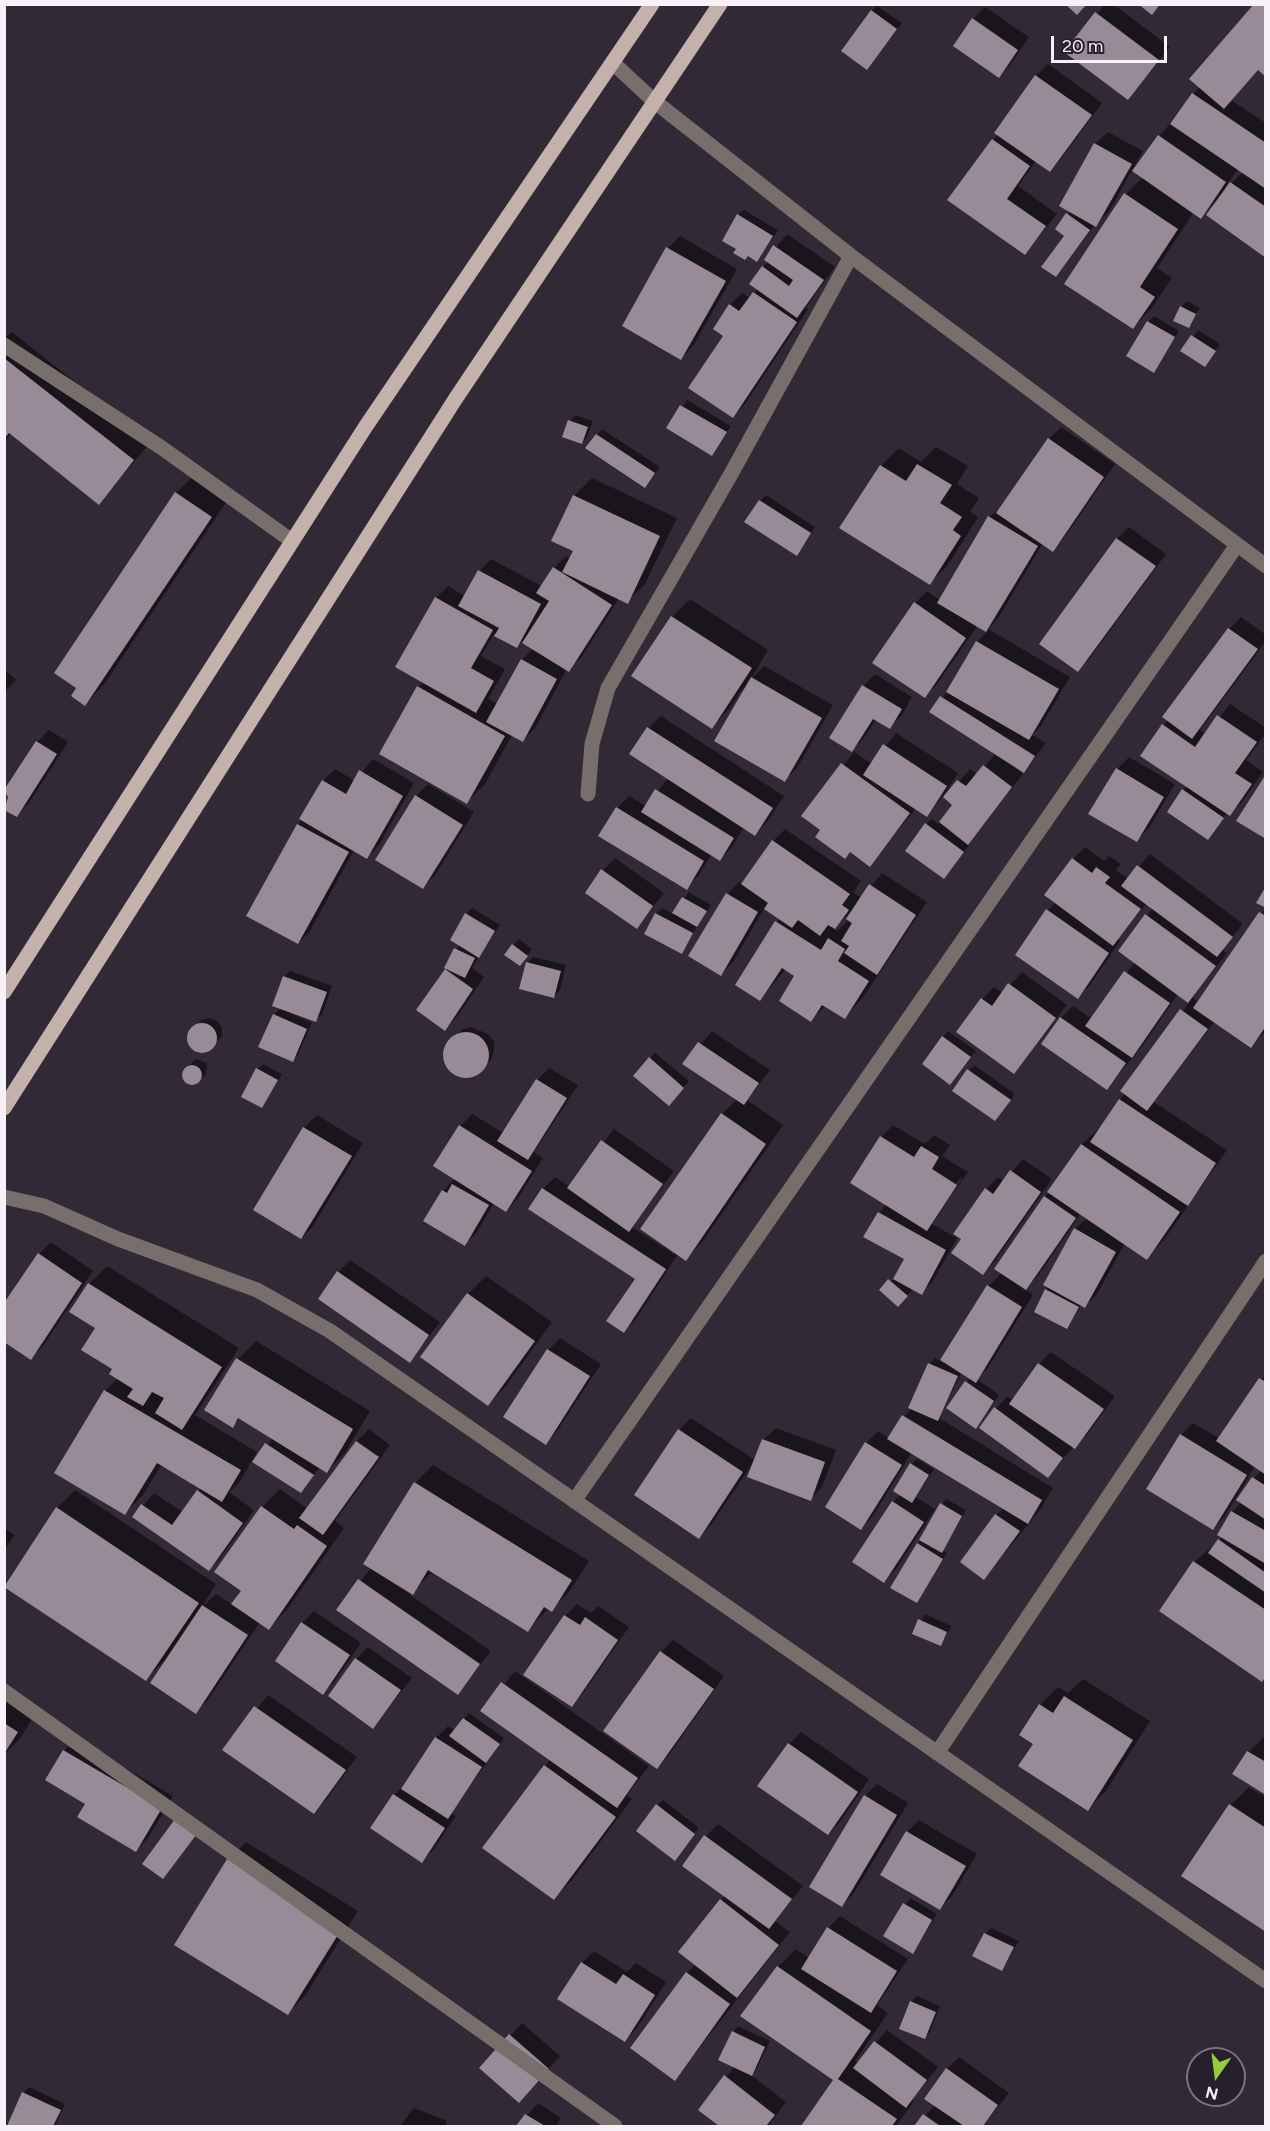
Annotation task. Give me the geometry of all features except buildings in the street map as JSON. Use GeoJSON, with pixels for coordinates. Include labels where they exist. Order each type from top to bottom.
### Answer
{"type":"FeatureCollection","features":[{"type":"Feature","properties":{"kind":"main road"},"geometry":{"type":"LineString","coordinates":[[4,992],[366,426],[652,4]]}},
{"type":"Feature","properties":{"kind":"main road"},"geometry":{"type":"LineString","coordinates":[[4,1108],[456,398],[720,4]]}},
{"type":"Feature","properties":{"kind":"street"},"geometry":{"type":"LineString","coordinates":[[614,63],[654,101],[851,256],[1266,566]]}},
{"type":"Feature","properties":{"kind":"street"},"geometry":{"type":"LineString","coordinates":[[588,794],[592,744],[608,688],[732,474],[851,256]]}},
{"type":"Feature","properties":{"kind":"street"},"geometry":{"type":"LineString","coordinates":[[4,345],[162,448],[292,541]]}},
{"type":"Feature","properties":{"kind":"street"},"geometry":{"type":"LineString","coordinates":[[574,1501],[1237,545]]}},
{"type":"Feature","properties":{"kind":"street"},"geometry":{"type":"LineString","coordinates":[[4,1197],[44,1206],[118,1239],[257,1290],[330,1331],[1266,1981]]}},
{"type":"Feature","properties":{"kind":"street"},"geometry":{"type":"LineString","coordinates":[[937,1753],[1266,1261]]}},
{"type":"Feature","properties":{"kind":"street"},"geometry":{"type":"LineString","coordinates":[[4,1691],[615,2127]]}}]}
